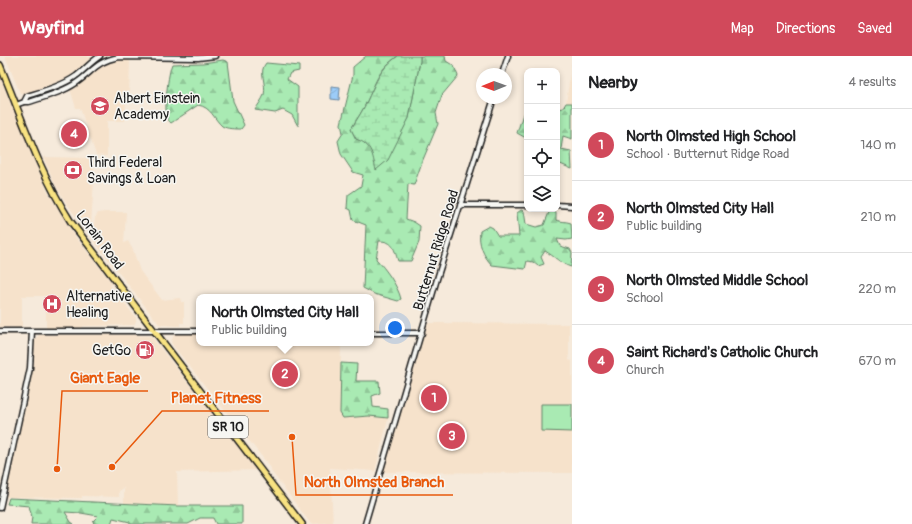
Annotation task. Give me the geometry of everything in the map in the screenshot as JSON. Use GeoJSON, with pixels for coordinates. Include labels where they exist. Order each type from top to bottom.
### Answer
{"type":"FeatureCollection","features":[{"type":"Feature","properties":{"kind":"main road","name":"Lorain Road"},"geometry":{"type":"LineString","coordinates":[[0,65],[40,164],[63,210],[152,330],[302,524]]}},
{"type":"Feature","properties":{"kind":"street"},"geometry":{"type":"LineString","coordinates":[[24,102],[27,96],[76,76],[100,56]]}},
{"type":"Feature","properties":{"kind":"street"},"geometry":{"type":"LineString","coordinates":[[16,105],[24,102],[30,102],[71,86],[82,79],[96,65],[113,58],[198,58],[215,56]]}},
{"type":"Feature","properties":{"kind":"street"},"geometry":{"type":"LineString","coordinates":[[504,68],[508,56]]}},
{"type":"Feature","properties":{"kind":"street","name":"Butternut Ridge Road"},"geometry":{"type":"LineString","coordinates":[[365,524],[460,205],[492,104]]}},
{"type":"Feature","properties":{"kind":"street"},"geometry":{"type":"LineString","coordinates":[[460,205],[524,205]]}},
{"type":"Feature","properties":{"kind":"street"},"geometry":{"type":"LineString","coordinates":[[560,206],[572,206]]}},
{"type":"Feature","properties":{"kind":"street"},"geometry":{"type":"LineString","coordinates":[[0,331],[196,331]]}},
{"type":"Feature","properties":{"kind":"street"},"geometry":{"type":"LineString","coordinates":[[0,508],[30,368],[32,331]]}},
{"type":"Feature","properties":{"kind":"street"},"geometry":{"type":"LineString","coordinates":[[374,333],[422,333]]}},
{"type":"Feature","properties":{"kind":"shaded area"},"geometry":{"type":"Polygon","coordinates":[[[5,56],[86,56],[92,58],[70,77],[24,95],[20,93],[5,56]]]}},
{"type":"Feature","properties":{"kind":"shaded area","name":"Albert Einstein Academy"},"geometry":{"type":"Polygon","coordinates":[[[122,58],[130,58],[129,99],[126,99],[125,121],[107,121],[107,156],[96,155],[80,108],[76,108],[69,89],[79,84],[105,62],[122,58]]]}},
{"type":"Feature","properties":{"kind":"shaded area"},"geometry":{"type":"Polygon","coordinates":[[[572,62],[572,103],[566,103],[572,62]]]}},
{"type":"Feature","properties":{"kind":"shaded area"},"geometry":{"type":"Polygon","coordinates":[[[0,76],[47,190],[74,235],[113,284],[110,285],[136,318],[134,325],[46,328],[46,296],[22,296],[22,328],[0,327],[0,76]]]}},
{"type":"Feature","properties":{"kind":"shaded area"},"geometry":{"type":"Polygon","coordinates":[[[43,157],[94,159],[91,225],[88,230],[85,230],[63,198],[43,157]]]}},
{"type":"Feature","properties":{"kind":"shaded area"},"geometry":{"type":"Polygon","coordinates":[[[126,212],[124,243],[128,241],[133,250],[140,271],[162,300],[180,298],[181,302],[184,302],[184,323],[180,323],[180,326],[159,324],[94,241],[95,232],[93,231],[95,218],[98,213],[126,212]]]}},
{"type":"Feature","properties":{"kind":"shaded area"},"geometry":{"type":"Polygon","coordinates":[[[428,323],[569,324],[569,360],[572,361],[572,473],[382,472],[428,323]]]}},
{"type":"Feature","properties":{"kind":"shaded area"},"geometry":{"type":"Polygon","coordinates":[[[196,334],[196,346],[341,346],[340,413],[389,415],[375,471],[330,468],[333,523],[311,524],[271,471],[271,468],[174,347],[171,342],[174,335],[196,334]]]}},
{"type":"Feature","properties":{"kind":"shaded area"},"geometry":{"type":"Polygon","coordinates":[[[39,335],[151,336],[257,470],[177,472],[178,506],[124,503],[124,488],[119,491],[119,497],[5,497],[33,368],[35,339],[39,335]]]}},
{"type":"Feature","properties":{"kind":"green space"},"geometry":{"type":"Polygon","coordinates":[[[366,56],[398,56],[387,65],[379,75],[351,129],[356,139],[362,141],[370,148],[398,138],[409,118],[420,56],[445,56],[446,61],[454,66],[458,76],[442,95],[436,113],[438,124],[414,185],[408,184],[406,219],[420,226],[419,242],[411,261],[398,261],[393,246],[388,242],[379,241],[376,259],[394,283],[401,299],[398,301],[374,294],[363,288],[366,225],[353,220],[351,210],[347,208],[348,195],[361,186],[363,175],[353,172],[341,154],[338,141],[343,133],[341,124],[353,75],[353,67],[366,56]]]}},
{"type":"Feature","properties":{"kind":"green space"},"geometry":{"type":"Polygon","coordinates":[[[398,56],[420,56],[409,118],[388,160],[376,170],[369,147],[362,141],[356,139],[351,129],[383,70],[398,56]]]}},
{"type":"Feature","properties":{"kind":"green space"},"geometry":{"type":"Polygon","coordinates":[[[223,60],[228,62],[233,101],[244,125],[241,129],[222,126],[206,108],[198,105],[171,123],[167,118],[166,99],[172,64],[203,63],[223,60]]]}},
{"type":"Feature","properties":{"kind":"green space"},"geometry":{"type":"Polygon","coordinates":[[[266,63],[299,66],[299,71],[290,73],[287,79],[298,87],[298,126],[292,115],[283,110],[275,113],[255,110],[265,91],[263,70],[266,63]]]}},
{"type":"Feature","properties":{"kind":"green space"},"geometry":{"type":"Polygon","coordinates":[[[566,103],[572,103],[572,139],[563,136],[561,149],[571,151],[572,169],[560,164],[560,108],[563,108],[566,103]]]}},
{"type":"Feature","properties":{"kind":"green space"},"geometry":{"type":"Polygon","coordinates":[[[523,114],[524,137],[517,133],[523,114]]]}},
{"type":"Feature","properties":{"kind":"green space"},"geometry":{"type":"Polygon","coordinates":[[[521,210],[524,211],[526,224],[536,227],[544,225],[549,212],[556,213],[556,220],[571,223],[572,239],[557,239],[560,246],[570,249],[572,253],[571,267],[545,251],[541,257],[544,264],[538,266],[533,262],[527,261],[525,269],[492,265],[484,253],[481,245],[480,231],[489,226],[493,228],[498,236],[519,236],[517,213],[521,210]]]}},
{"type":"Feature","properties":{"kind":"green space"},"geometry":{"type":"Polygon","coordinates":[[[341,363],[357,364],[356,381],[379,381],[380,393],[372,396],[373,407],[388,409],[388,418],[369,416],[343,418],[340,413],[341,363]]]}},
{"type":"Feature","properties":{"kind":"green space"},"geometry":{"type":"Polygon","coordinates":[[[541,404],[572,404],[572,432],[541,431],[541,404]]]}},
{"type":"Feature","properties":{"kind":"green space"},"geometry":{"type":"Polygon","coordinates":[[[9,498],[178,506],[242,506],[242,524],[216,524],[213,518],[200,518],[188,524],[130,524],[130,522],[113,518],[111,524],[94,524],[93,521],[98,516],[65,512],[74,524],[31,524],[32,517],[29,506],[7,504],[9,498]]]}},
{"type":"Feature","properties":{"kind":"water"},"geometry":{"type":"Polygon","coordinates":[[[331,86],[340,87],[339,100],[331,99],[331,86]]]}},
{"type":"Feature","properties":{"kind":"place","name":"Albert Einstein Academy"},"geometry":{"type":"Point","coordinates":[100,106]}},
{"type":"Feature","properties":{"kind":"place","name":"Saint Richard's Catholic Church"},"geometry":{"type":"Point","coordinates":[74,134]}},
{"type":"Feature","properties":{"kind":"place","name":"Third Federal Savings & Loan"},"geometry":{"type":"Point","coordinates":[73,170]}},
{"type":"Feature","properties":{"kind":"place","name":"Alternative Healing"},"geometry":{"type":"Point","coordinates":[52,304]}},
{"type":"Feature","properties":{"kind":"place","name":"GetGo"},"geometry":{"type":"Point","coordinates":[145,350]}},
{"type":"Feature","properties":{"kind":"place","name":"North Olmsted City Hall"},"geometry":{"type":"Point","coordinates":[285,374]}},
{"type":"Feature","properties":{"kind":"place","name":"North Olmsted High School"},"geometry":{"type":"Point","coordinates":[434,398]}},
{"type":"Feature","properties":{"kind":"place","name":"North Olmsted Middle School"},"geometry":{"type":"Point","coordinates":[452,436]}},
{"type":"Feature","properties":{"kind":"place","name":"North Olmsted Branch"},"geometry":{"type":"Point","coordinates":[292,437]}},
{"type":"Feature","properties":{"kind":"place","name":"Planet Fitness"},"geometry":{"type":"Point","coordinates":[112,467]}},
{"type":"Feature","properties":{"kind":"place","name":"Giant Eagle"},"geometry":{"type":"Point","coordinates":[57,469]}}]}
